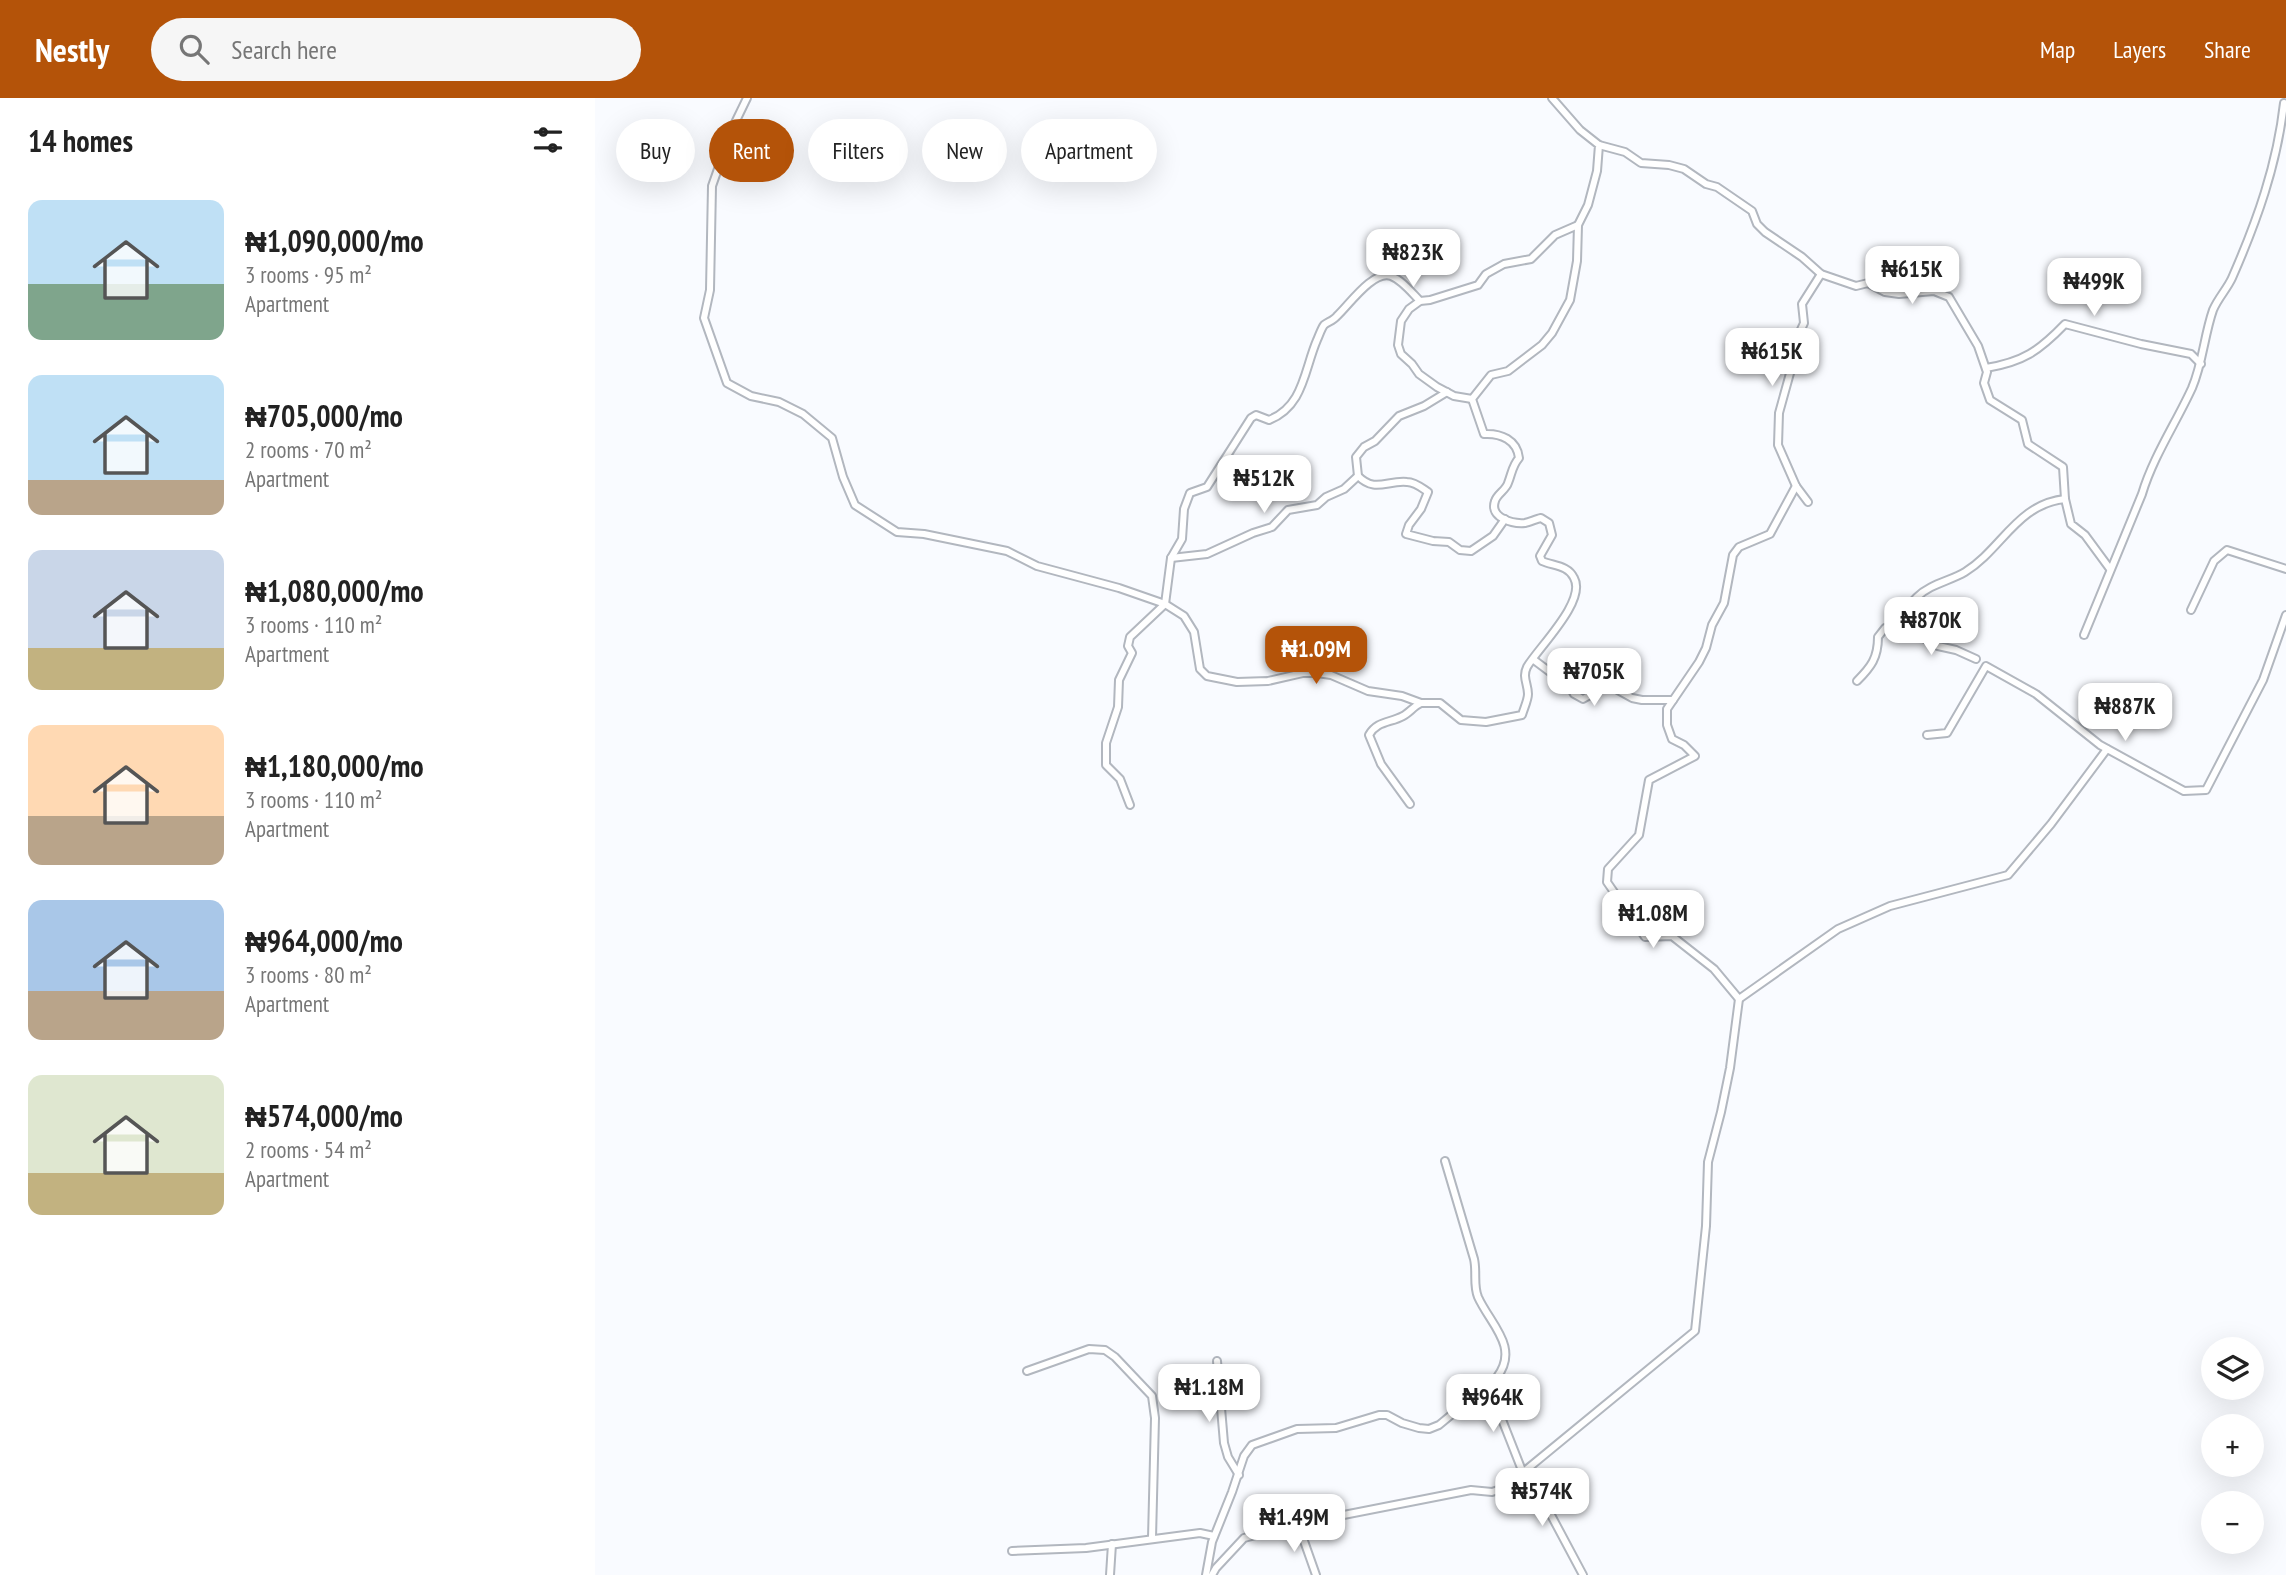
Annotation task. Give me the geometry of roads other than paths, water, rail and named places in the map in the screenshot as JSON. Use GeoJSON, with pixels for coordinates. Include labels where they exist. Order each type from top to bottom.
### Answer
{"type":"FeatureCollection","features":[{"type":"Feature","properties":{"kind":"street"},"geometry":{"type":"LineString","coordinates":[[747,98],[732,128],[712,186],[710,290],[704,318],[727,383],[751,396],[779,402],[803,414],[832,438],[843,477],[855,505],[897,532],[924,534],[1007,551],[1037,566],[1119,588],[1165,604],[1184,616],[1194,632],[1200,669],[1207,676],[1237,682],[1258,682],[1317,673],[1331,675],[1368,691],[1421,702],[1440,703],[1461,720],[1486,722],[1522,715],[1528,694],[1525,678],[1527,668],[1570,607],[1576,594],[1576,583],[1567,570],[1542,561],[1540,556],[1552,535],[1549,523],[1541,518],[1526,523],[1505,519],[1499,517],[1495,510],[1495,500],[1508,484],[1514,464],[1519,458],[1518,450],[1505,437],[1495,433],[1484,435],[1472,399]]}},
{"type":"Feature","properties":{"kind":"street"},"geometry":{"type":"LineString","coordinates":[[1552,98],[1580,130],[1599,145],[1625,152],[1641,163],[1684,169],[1706,184],[1717,187],[1752,211],[1757,224],[1765,232],[1802,257],[1821,274],[1856,286],[1868,283],[1885,292],[1899,294],[1934,290],[1949,297],[1978,346],[1987,372],[1984,383],[1990,400],[2022,420],[2028,444],[2063,467],[2065,499],[2071,524],[2085,535],[2110,569]]}},
{"type":"Feature","properties":{"kind":"street"},"geometry":{"type":"LineString","coordinates":[[2084,635],[2147,477],[2191,390],[2201,364],[2214,308],[2231,280],[2269,186],[2284,103]]}},
{"type":"Feature","properties":{"kind":"street"},"geometry":{"type":"LineString","coordinates":[[1472,399],[1491,375],[1508,371],[1542,345],[1552,333],[1570,300],[1577,261],[1578,225],[1588,205],[1597,171],[1599,145]]}},
{"type":"Feature","properties":{"kind":"street"},"geometry":{"type":"LineString","coordinates":[[1472,399],[1447,393],[1419,374],[1401,354],[1398,345],[1401,321],[1409,309],[1420,301],[1478,285],[1486,274],[1504,264],[1531,259],[1555,235],[1578,225]]}},
{"type":"Feature","properties":{"kind":"street"},"geometry":{"type":"LineString","coordinates":[[1808,502],[1796,486],[1778,445],[1779,413],[1798,336],[1804,323],[1802,304],[1821,274]]}},
{"type":"Feature","properties":{"kind":"street"},"geometry":{"type":"LineString","coordinates":[[1130,805],[1120,779],[1106,765],[1106,743],[1118,706],[1119,680],[1132,653],[1128,646],[1130,637],[1165,604],[1171,558],[1182,539],[1184,509],[1190,492],[1207,487],[1251,418],[1256,415],[1269,420],[1287,409],[1304,382],[1323,326],[1335,318],[1372,281],[1384,275],[1394,277],[1420,301]]}},
{"type":"Feature","properties":{"kind":"street"},"geometry":{"type":"LineString","coordinates":[[1986,368],[2010,364],[2043,347],[2065,324],[2192,354],[2201,364]]}},
{"type":"Feature","properties":{"kind":"street"},"geometry":{"type":"LineString","coordinates":[[1447,393],[1399,416],[1375,441],[1364,447],[1356,457],[1358,476],[1371,485],[1409,482],[1420,486],[1428,492],[1406,534],[1449,542],[1460,550],[1471,551],[1485,542],[1505,519]]}},
{"type":"Feature","properties":{"kind":"street"},"geometry":{"type":"LineString","coordinates":[[1171,558],[1207,554],[1272,527],[1288,510],[1317,505],[1344,489],[1358,476]]}},
{"type":"Feature","properties":{"kind":"street"},"geometry":{"type":"LineString","coordinates":[[1212,1575],[1244,1538],[1297,1524],[1471,1490],[1492,1492],[1504,1488],[1695,1331],[1706,1226],[1708,1163],[1730,1068],[1739,999],[1714,969],[1672,936],[1645,937],[1607,882],[1608,869],[1639,835],[1649,780],[1695,756],[1684,745],[1672,739],[1668,732],[1667,709],[1706,648],[1712,625],[1724,603],[1733,555],[1739,547],[1770,534],[1796,486]]}},
{"type":"Feature","properties":{"kind":"street"},"geometry":{"type":"LineString","coordinates":[[1900,625],[1918,596],[1948,578],[1968,570],[1998,544],[2020,518],[2051,500],[2065,499]]}},
{"type":"Feature","properties":{"kind":"street"},"geometry":{"type":"LineString","coordinates":[[2191,610],[2214,561],[2227,550],[2286,569]]}},
{"type":"Feature","properties":{"kind":"street"},"geometry":{"type":"LineString","coordinates":[[1927,735],[1947,733],[1986,666],[2036,694],[2107,749],[2184,791],[2206,790],[2263,680],[2286,615]]}},
{"type":"Feature","properties":{"kind":"street"},"geometry":{"type":"LineString","coordinates":[[1857,681],[1874,664],[1878,637],[1885,628],[1900,625],[1938,646],[1976,659]]}},
{"type":"Feature","properties":{"kind":"street"},"geometry":{"type":"LineString","coordinates":[[1534,660],[1583,699],[1602,688],[1614,688],[1642,700],[1673,700]]}},
{"type":"Feature","properties":{"kind":"street"},"geometry":{"type":"LineString","coordinates":[[1410,804],[1381,764],[1369,735],[1377,725],[1405,716],[1421,702]]}},
{"type":"Feature","properties":{"kind":"street"},"geometry":{"type":"LineString","coordinates":[[1739,999],[1838,929],[1890,906],[2008,875],[2051,824],[2107,749]]}},
{"type":"Feature","properties":{"kind":"street"},"geometry":{"type":"LineString","coordinates":[[1206,1575],[1214,1536],[1244,1455],[1252,1445],[1297,1429],[1336,1428],[1379,1415],[1387,1415],[1410,1426],[1429,1429],[1439,1425],[1503,1369],[1505,1342],[1479,1299],[1475,1286],[1474,1259],[1445,1161]]}},
{"type":"Feature","properties":{"kind":"street"},"geometry":{"type":"LineString","coordinates":[[1027,1371],[1089,1349],[1105,1350],[1152,1396],[1155,1418],[1152,1538]]}},
{"type":"Feature","properties":{"kind":"street"},"geometry":{"type":"LineString","coordinates":[[1217,1362],[1224,1443],[1238,1475]]}},
{"type":"Feature","properties":{"kind":"street"},"geometry":{"type":"LineString","coordinates":[[1488,1384],[1525,1471],[1583,1575]]}},
{"type":"Feature","properties":{"kind":"street"},"geometry":{"type":"LineString","coordinates":[[1297,1524],[1316,1575]]}},
{"type":"Feature","properties":{"kind":"street"},"geometry":{"type":"LineString","coordinates":[[1012,1551],[1086,1548],[1200,1533],[1214,1536]]}},
{"type":"Feature","properties":{"kind":"street"},"geometry":{"type":"LineString","coordinates":[[1110,1575],[1112,1544]]}}]}
